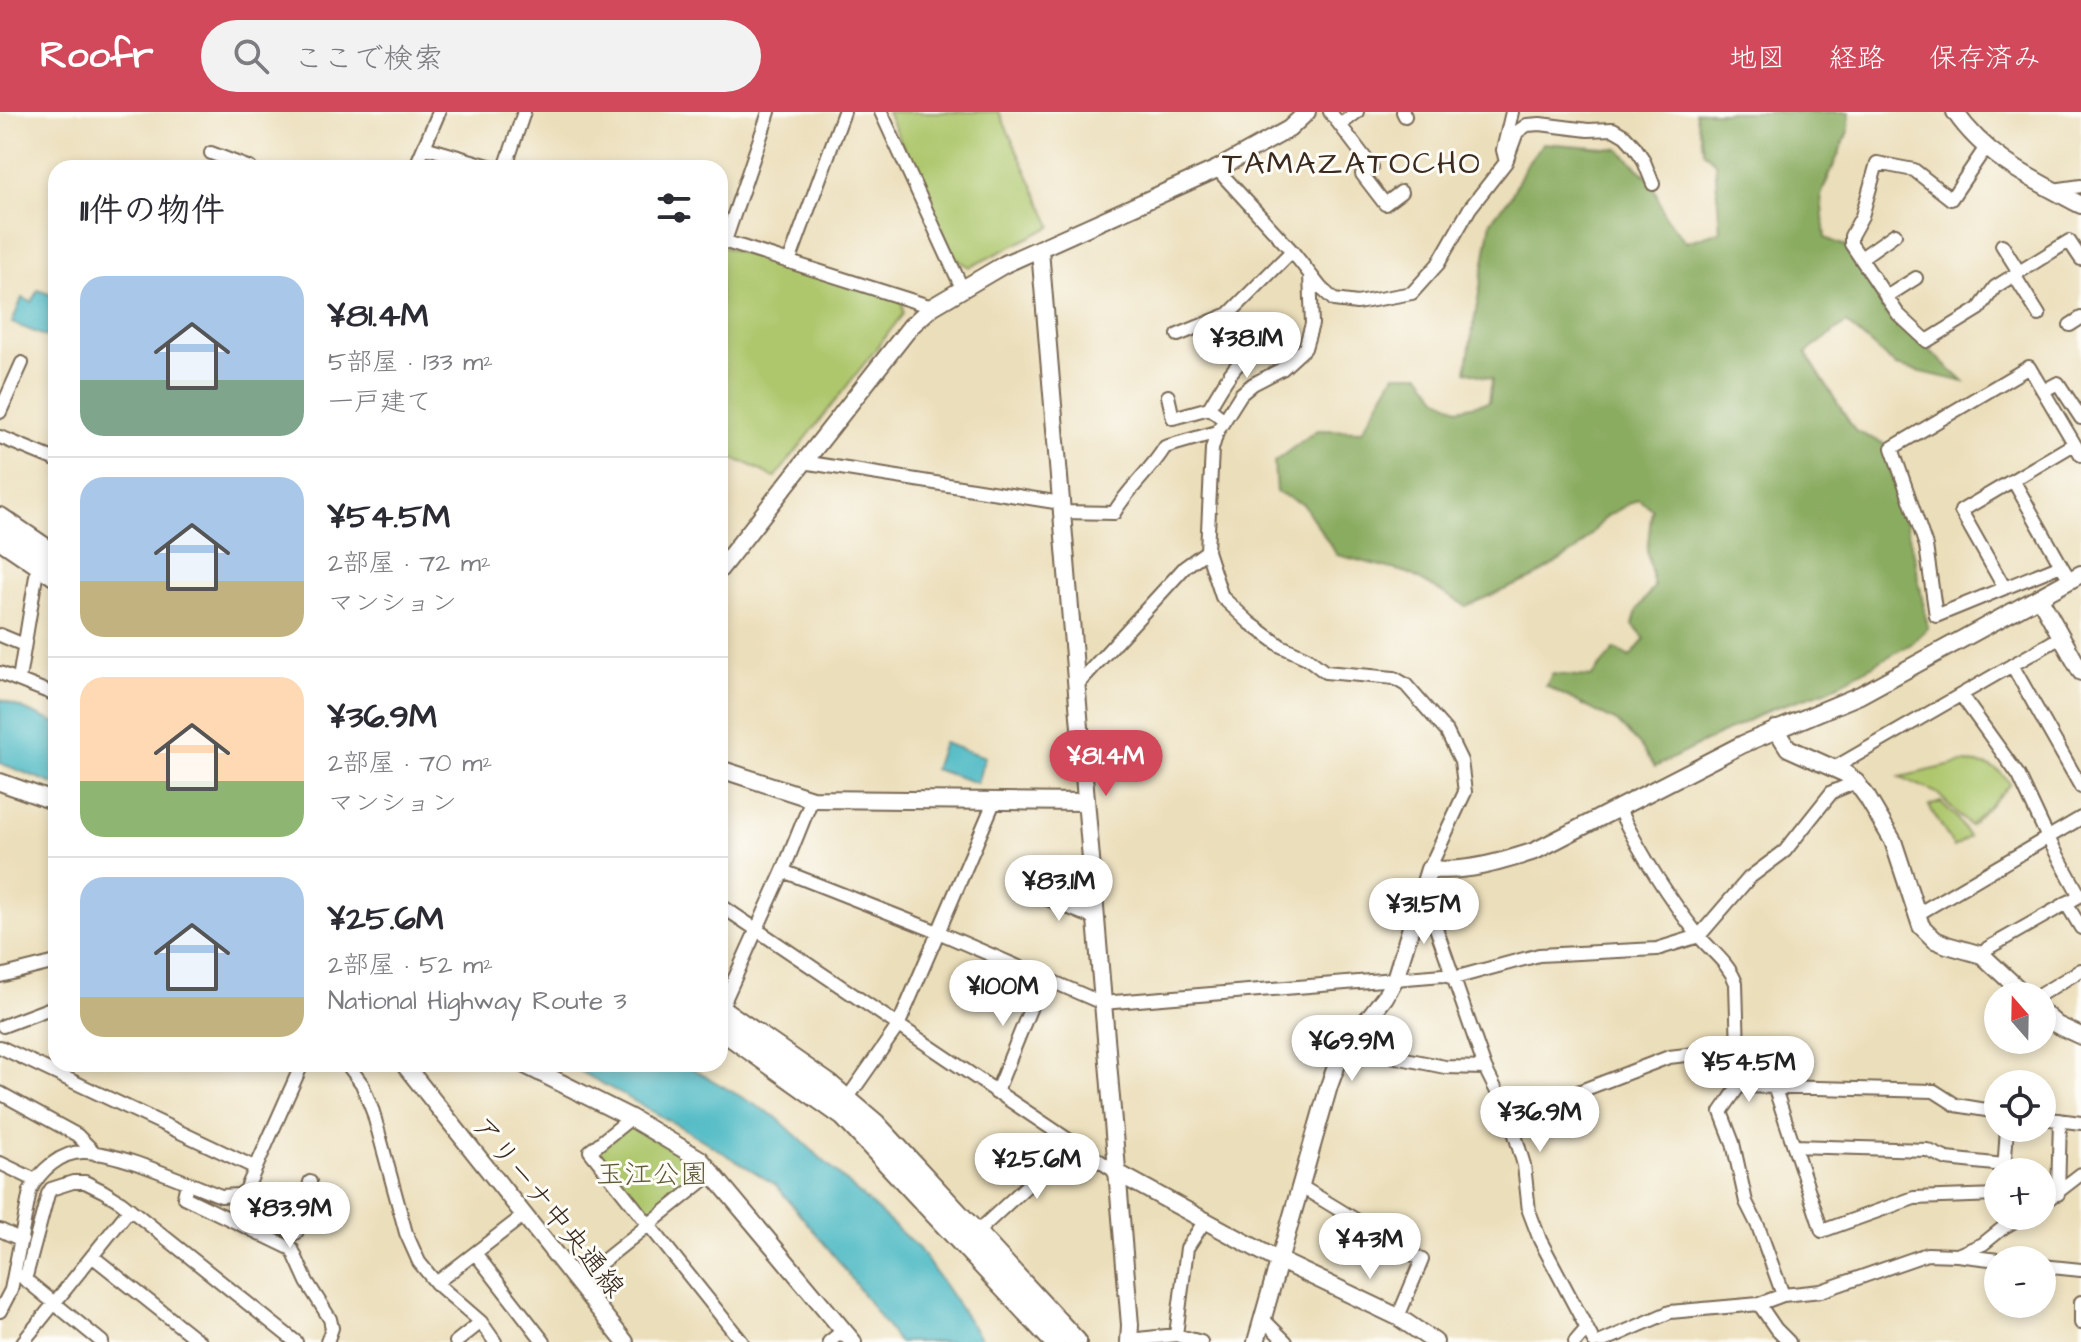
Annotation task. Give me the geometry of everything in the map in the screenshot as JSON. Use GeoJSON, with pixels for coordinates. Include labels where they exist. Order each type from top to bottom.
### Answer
{"type":"FeatureCollection","features":[{"type":"Feature","properties":{"kind":"highway"},"geometry":{"type":"LineString","coordinates":[[0,518],[47,560]]}},
{"type":"Feature","properties":{"kind":"highway"},"geometry":{"type":"LineString","coordinates":[[0,538],[47,560]]}},
{"type":"Feature","properties":{"kind":"highway"},"geometry":{"type":"LineString","coordinates":[[728,1016],[847,1099],[875,1124],[1076,1342]]}},
{"type":"Feature","properties":{"kind":"highway"},"geometry":{"type":"LineString","coordinates":[[728,1034],[844,1116],[1055,1342]]}},
{"type":"Feature","properties":{"kind":"street"},"geometry":{"type":"LineString","coordinates":[[418,160],[439,112]]}},
{"type":"Feature","properties":{"kind":"street"},"geometry":{"type":"LineString","coordinates":[[728,224],[769,112]]}},
{"type":"Feature","properties":{"kind":"street"},"geometry":{"type":"LineString","coordinates":[[789,262],[844,112]]}},
{"type":"Feature","properties":{"kind":"street"},"geometry":{"type":"LineString","coordinates":[[881,112],[962,288]]}},
{"type":"Feature","properties":{"kind":"street"},"geometry":{"type":"LineString","coordinates":[[728,559],[911,326],[932,307],[1005,264],[1217,169],[1289,129],[1307,112]]}},
{"type":"Feature","properties":{"kind":"street"},"geometry":{"type":"LineString","coordinates":[[1330,112],[1372,167],[1362,174],[1385,204],[1401,192]]}},
{"type":"Feature","properties":{"kind":"street"},"geometry":{"type":"LineString","coordinates":[[1340,125],[1357,112]]}},
{"type":"Feature","properties":{"kind":"street"},"geometry":{"type":"LineString","coordinates":[[1506,162],[1503,150],[1512,112]]}},
{"type":"Feature","properties":{"kind":"street"},"geometry":{"type":"LineString","coordinates":[[1955,112],[1966,128],[2010,167],[2081,205]]}},
{"type":"Feature","properties":{"kind":"street"},"geometry":{"type":"LineString","coordinates":[[507,160],[520,113]]}},
{"type":"Feature","properties":{"kind":"street"},"geometry":{"type":"LineString","coordinates":[[1217,169],[1334,300],[1357,303],[1412,293],[1438,264],[1470,208],[1506,162],[1517,132],[1527,125],[1613,129],[1635,147],[1653,184]]}},
{"type":"Feature","properties":{"kind":"street"},"geometry":{"type":"LineString","coordinates":[[424,147],[469,160]]}},
{"type":"Feature","properties":{"kind":"street"},"geometry":{"type":"LineString","coordinates":[[1986,147],[1951,199],[1914,170],[1877,163],[1862,216],[1851,236],[1851,244],[1898,314],[1927,341],[1979,309],[1995,287],[2069,241],[2081,259]]}},
{"type":"Feature","properties":{"kind":"street"},"geometry":{"type":"LineString","coordinates":[[211,153],[229,160]]}},
{"type":"Feature","properties":{"kind":"street"},"geometry":{"type":"LineString","coordinates":[[2053,190],[2081,186]]}},
{"type":"Feature","properties":{"kind":"street"},"geometry":{"type":"LineString","coordinates":[[1861,258],[1895,234]]}},
{"type":"Feature","properties":{"kind":"street"},"geometry":{"type":"LineString","coordinates":[[728,242],[932,307]]}},
{"type":"Feature","properties":{"kind":"street"},"geometry":{"type":"LineString","coordinates":[[2002,245],[2039,315]]}},
{"type":"Feature","properties":{"kind":"street"},"geometry":{"type":"LineString","coordinates":[[1040,250],[1129,1341],[1176,1335],[1201,1342]]}},
{"type":"Feature","properties":{"kind":"street"},"geometry":{"type":"LineString","coordinates":[[1178,335],[1229,314],[1292,251]]}},
{"type":"Feature","properties":{"kind":"street"},"geometry":{"type":"LineString","coordinates":[[1256,1342],[1329,1086],[1346,1047],[1385,997],[1395,979],[1429,869],[1465,792],[1461,761],[1447,732],[1406,685],[1394,678],[1325,672],[1307,658],[1281,646],[1222,597],[1207,551],[1212,449],[1217,432],[1241,394],[1282,369],[1305,348],[1312,324],[1310,275]]}},
{"type":"Feature","properties":{"kind":"street"},"geometry":{"type":"LineString","coordinates":[[1886,297],[1916,278]]}},
{"type":"Feature","properties":{"kind":"street"},"geometry":{"type":"LineString","coordinates":[[1168,396],[1173,418],[1209,408],[1232,369],[1262,346]]}},
{"type":"Feature","properties":{"kind":"street"},"geometry":{"type":"LineString","coordinates":[[0,412],[22,363]]}},
{"type":"Feature","properties":{"kind":"street"},"geometry":{"type":"LineString","coordinates":[[2004,587],[1961,511],[2013,480],[2078,449],[2029,367],[1892,448],[1926,546],[1936,616],[2004,587],[2071,573]]}},
{"type":"Feature","properties":{"kind":"street"},"geometry":{"type":"LineString","coordinates":[[2043,391],[2058,383],[2081,418]]}},
{"type":"Feature","properties":{"kind":"street"},"geometry":{"type":"LineString","coordinates":[[1209,408],[1223,419]]}},
{"type":"Feature","properties":{"kind":"street"},"geometry":{"type":"LineString","coordinates":[[803,462],[1061,508],[1114,513],[1133,485],[1153,468],[1165,447],[1217,432]]}},
{"type":"Feature","properties":{"kind":"street"},"geometry":{"type":"LineString","coordinates":[[0,437],[48,457]]}},
{"type":"Feature","properties":{"kind":"street"},"geometry":{"type":"LineString","coordinates":[[2013,480],[2071,573]]}},
{"type":"Feature","properties":{"kind":"street"},"geometry":{"type":"LineString","coordinates":[[1076,686],[1185,567],[1207,551]]}},
{"type":"Feature","properties":{"kind":"street"},"geometry":{"type":"LineString","coordinates":[[19,679],[24,645],[47,560]]}},
{"type":"Feature","properties":{"kind":"street"},"geometry":{"type":"LineString","coordinates":[[1429,869],[1450,872],[1521,856],[1619,810],[1776,729],[1860,695],[2039,597],[2071,573]]}},
{"type":"Feature","properties":{"kind":"street"},"geometry":{"type":"LineString","coordinates":[[2039,597],[2079,664]]}},
{"type":"Feature","properties":{"kind":"street"},"geometry":{"type":"LineString","coordinates":[[0,635],[24,645]]}},
{"type":"Feature","properties":{"kind":"street"},"geometry":{"type":"LineString","coordinates":[[1834,768],[2061,637]]}},
{"type":"Feature","properties":{"kind":"street"},"geometry":{"type":"LineString","coordinates":[[2012,665],[2081,787]]}},
{"type":"Feature","properties":{"kind":"street"},"geometry":{"type":"LineString","coordinates":[[0,673],[48,692]]}},
{"type":"Feature","properties":{"kind":"street"},"geometry":{"type":"LineString","coordinates":[[1961,695],[2019,776],[2048,838],[2080,895],[1988,948],[1982,955]]}},
{"type":"Feature","properties":{"kind":"street"},"geometry":{"type":"LineString","coordinates":[[1776,729],[1788,748],[1834,768],[1856,782],[1893,841],[1921,926],[1935,940],[1982,955],[2011,982]]}},
{"type":"Feature","properties":{"kind":"street"},"geometry":{"type":"LineString","coordinates":[[728,772],[812,799],[1086,802]]}},
{"type":"Feature","properties":{"kind":"street"},"geometry":{"type":"LineString","coordinates":[[0,782],[48,799]]}},
{"type":"Feature","properties":{"kind":"street"},"geometry":{"type":"LineString","coordinates":[[783,871],[938,932],[1102,1003],[1443,975],[1454,978],[1539,955],[1657,949],[1699,936],[1749,878],[1785,851],[1832,792],[1856,782]]}},
{"type":"Feature","properties":{"kind":"street"},"geometry":{"type":"LineString","coordinates":[[728,993],[812,799]]}},
{"type":"Feature","properties":{"kind":"street"},"geometry":{"type":"LineString","coordinates":[[847,1099],[898,1026],[994,802]]}},
{"type":"Feature","properties":{"kind":"street"},"geometry":{"type":"LineString","coordinates":[[1619,810],[1649,867],[1699,936],[1730,968],[1736,983],[1739,1086],[1721,1112],[1733,1143],[1746,1202],[1783,1295]]}},
{"type":"Feature","properties":{"kind":"street"},"geometry":{"type":"LineString","coordinates":[[1916,915],[2081,818]]}},
{"type":"Feature","properties":{"kind":"street"},"geometry":{"type":"LineString","coordinates":[[1036,894],[1096,919]]}},
{"type":"Feature","properties":{"kind":"street"},"geometry":{"type":"LineString","coordinates":[[1420,896],[1427,902],[1485,1068],[1510,1118],[1524,1165],[1529,1211],[1540,1240],[1594,1342]]}},
{"type":"Feature","properties":{"kind":"street"},"geometry":{"type":"LineString","coordinates":[[2066,903],[2081,928]]}},
{"type":"Feature","properties":{"kind":"street"},"geometry":{"type":"LineString","coordinates":[[728,910],[1116,1172],[1281,1260],[1398,1317],[1435,1342]]}},
{"type":"Feature","properties":{"kind":"street"},"geometry":{"type":"LineString","coordinates":[[0,976],[48,964]]}},
{"type":"Feature","properties":{"kind":"street"},"geometry":{"type":"LineString","coordinates":[[2056,985],[2081,970]]}},
{"type":"Feature","properties":{"kind":"street"},"geometry":{"type":"LineString","coordinates":[[996,1093],[1043,977]]}},
{"type":"Feature","properties":{"kind":"street"},"geometry":{"type":"LineString","coordinates":[[3,1026],[48,1009]]}},
{"type":"Feature","properties":{"kind":"street"},"geometry":{"type":"LineString","coordinates":[[2056,1024],[2081,1036]]}},
{"type":"Feature","properties":{"kind":"street"},"geometry":{"type":"LineString","coordinates":[[0,1047],[48,1070]]}},
{"type":"Feature","properties":{"kind":"street"},"geometry":{"type":"LineString","coordinates":[[1346,1047],[1445,1067],[1485,1068]]}},
{"type":"Feature","properties":{"kind":"street"},"geometry":{"type":"LineString","coordinates":[[1510,1118],[1669,1057],[1737,1049]]}},
{"type":"Feature","properties":{"kind":"street"},"geometry":{"type":"LineString","coordinates":[[53,1072],[256,1168]]}},
{"type":"Feature","properties":{"kind":"street"},"geometry":{"type":"LineString","coordinates":[[20,1276],[28,1199],[35,1180],[62,1157],[84,1152],[110,1156],[221,1196],[236,1196],[246,1190],[298,1072]]}},
{"type":"Feature","properties":{"kind":"street"},"geometry":{"type":"LineString","coordinates":[[353,1072],[362,1084],[373,1112],[406,1233],[419,1262],[436,1283],[481,1322],[495,1342]]}},
{"type":"Feature","properties":{"kind":"street","name":"アリーナ中央通線"},"geometry":{"type":"LineString","coordinates":[[410,1072],[625,1342]]}},
{"type":"Feature","properties":{"kind":"street"},"geometry":{"type":"LineString","coordinates":[[539,1072],[631,1118],[700,1159],[848,1336],[829,1342]]}},
{"type":"Feature","properties":{"kind":"street"},"geometry":{"type":"LineString","coordinates":[[1739,1086],[1934,1091],[1956,1105],[1984,1110]]}},
{"type":"Feature","properties":{"kind":"street"},"geometry":{"type":"LineString","coordinates":[[1774,1086],[1822,1231],[1914,1198],[1984,1196]]}},
{"type":"Feature","properties":{"kind":"street"},"geometry":{"type":"LineString","coordinates":[[0,1093],[77,1135],[96,1154]]}},
{"type":"Feature","properties":{"kind":"street"},"geometry":{"type":"LineString","coordinates":[[631,1118],[590,1151],[742,1342]]}},
{"type":"Feature","properties":{"kind":"street"},"geometry":{"type":"LineString","coordinates":[[2056,1120],[2081,1123]]}},
{"type":"Feature","properties":{"kind":"street"},"geometry":{"type":"LineString","coordinates":[[2058,1194],[2060,1120]]}},
{"type":"Feature","properties":{"kind":"street"},"geometry":{"type":"LineString","coordinates":[[976,1233],[1074,1142]]}},
{"type":"Feature","properties":{"kind":"street"},"geometry":{"type":"LineString","coordinates":[[1794,1146],[1927,1150],[1947,1159],[1984,1165]]}},
{"type":"Feature","properties":{"kind":"street"},"geometry":{"type":"LineString","coordinates":[[0,1163],[35,1180]]}},
{"type":"Feature","properties":{"kind":"street"},"geometry":{"type":"LineString","coordinates":[[577,1282],[713,1173]]}},
{"type":"Feature","properties":{"kind":"street"},"geometry":{"type":"LineString","coordinates":[[2058,1194],[2081,1174]]}},
{"type":"Feature","properties":{"kind":"street"},"geometry":{"type":"LineString","coordinates":[[0,1311],[20,1276],[51,1189],[73,1182],[85,1182],[130,1209],[296,1342]]}},
{"type":"Feature","properties":{"kind":"street"},"geometry":{"type":"LineString","coordinates":[[236,1196],[242,1208],[296,1233],[310,1182]]}},
{"type":"Feature","properties":{"kind":"street"},"geometry":{"type":"LineString","coordinates":[[187,1183],[184,1197],[292,1249],[307,1282],[330,1319],[332,1328],[327,1342]]}},
{"type":"Feature","properties":{"kind":"street"},"geometry":{"type":"LineString","coordinates":[[1300,1186],[1422,1260],[1398,1317]]}},
{"type":"Feature","properties":{"kind":"street"},"geometry":{"type":"LineString","coordinates":[[23,1342],[130,1209]]}},
{"type":"Feature","properties":{"kind":"street"},"geometry":{"type":"LineString","coordinates":[[436,1283],[523,1216]]}},
{"type":"Feature","properties":{"kind":"street"},"geometry":{"type":"LineString","coordinates":[[1176,1335],[1187,1248],[1206,1219]]}},
{"type":"Feature","properties":{"kind":"street"},"geometry":{"type":"LineString","coordinates":[[0,1230],[22,1240]]}},
{"type":"Feature","properties":{"kind":"street"},"geometry":{"type":"LineString","coordinates":[[1957,1255],[1983,1244],[2000,1230]]}},
{"type":"Feature","properties":{"kind":"street"},"geometry":{"type":"LineString","coordinates":[[475,1253],[544,1342]]}},
{"type":"Feature","properties":{"kind":"street"},"geometry":{"type":"LineString","coordinates":[[1601,1342],[1670,1312],[1759,1304],[1783,1295],[1821,1291],[1927,1254],[1984,1258]]}},
{"type":"Feature","properties":{"kind":"street"},"geometry":{"type":"LineString","coordinates":[[92,1256],[200,1342]]}},
{"type":"Feature","properties":{"kind":"street"},"geometry":{"type":"LineString","coordinates":[[2056,1267],[2081,1270]]}},
{"type":"Feature","properties":{"kind":"street"},"geometry":{"type":"LineString","coordinates":[[20,1276],[102,1342]]}},
{"type":"Feature","properties":{"kind":"street"},"geometry":{"type":"LineString","coordinates":[[2081,1302],[2081,1323]]}},
{"type":"Feature","properties":{"kind":"street"},"geometry":{"type":"LineString","coordinates":[[1759,1304],[1789,1342]]}},
{"type":"Feature","properties":{"kind":"street"},"geometry":{"type":"LineString","coordinates":[[1264,1320],[1286,1342]]}},
{"type":"Feature","properties":{"kind":"street"},"geometry":{"type":"LineString","coordinates":[[456,1342],[481,1322]]}},
{"type":"Feature","properties":{"kind":"street"},"geometry":{"type":"LineString","coordinates":[[1575,1342],[1587,1328]]}},
{"type":"Feature","properties":{"kind":"green space"},"geometry":{"type":"Polygon","coordinates":[[[887,112],[999,112],[1052,226],[970,267],[955,259],[887,112]]]}},
{"type":"Feature","properties":{"kind":"green space"},"geometry":{"type":"Polygon","coordinates":[[[1695,112],[1849,112],[1849,129],[1821,195],[1825,238],[1848,247],[1895,318],[1964,382],[1896,366],[1846,323],[1806,353],[1855,431],[1883,443],[1912,546],[1928,628],[1911,644],[1828,690],[1771,709],[1655,767],[1639,744],[1617,722],[1546,686],[1552,674],[1591,677],[1615,649],[1630,657],[1645,639],[1633,625],[1637,610],[1654,587],[1647,551],[1652,509],[1638,499],[1607,516],[1577,550],[1532,578],[1466,606],[1408,573],[1337,555],[1303,504],[1276,492],[1274,462],[1317,430],[1362,431],[1395,374],[1420,374],[1438,397],[1459,409],[1489,402],[1492,379],[1466,371],[1491,221],[1511,196],[1525,167],[1543,143],[1619,149],[1651,180],[1666,218],[1686,242],[1720,231],[1715,162],[1704,152],[1695,112]]]}},
{"type":"Feature","properties":{"kind":"green space"},"geometry":{"type":"Polygon","coordinates":[[[728,248],[902,301],[903,314],[775,478],[728,457],[728,248]]]}},
{"type":"Feature","properties":{"kind":"green space"},"geometry":{"type":"Polygon","coordinates":[[[1961,763],[1995,769],[2010,784],[1970,826],[1937,793],[1900,777],[1961,763]]]}},
{"type":"Feature","properties":{"kind":"green space"},"geometry":{"type":"Polygon","coordinates":[[[1941,802],[1969,837],[1954,847],[1929,806],[1941,802]]]}},
{"type":"Feature","properties":{"kind":"green space","name":"玉江公園"},"geometry":{"type":"Polygon","coordinates":[[[628,1126],[688,1160],[700,1175],[650,1214],[644,1214],[597,1156],[598,1149],[628,1126]]]}},
{"type":"Feature","properties":{"kind":"water"},"geometry":{"type":"Polygon","coordinates":[[[38,290],[48,294],[48,337],[12,323],[22,298],[32,302],[38,290]]]}},
{"type":"Feature","properties":{"kind":"water"},"geometry":{"type":"Polygon","coordinates":[[[0,699],[48,720],[48,782],[0,763],[0,699]]]}},
{"type":"Feature","properties":{"kind":"water"},"geometry":{"type":"Polygon","coordinates":[[[943,743],[985,757],[977,783],[934,769],[943,743]]]}},
{"type":"Feature","properties":{"kind":"water"},"geometry":{"type":"Polygon","coordinates":[[[581,1072],[698,1072],[776,1117],[919,1249],[983,1342],[898,1342],[837,1259],[776,1185],[581,1072]]]}},
{"type":"Feature","properties":{"kind":"district","name":"TAMAZATOCHO"},"geometry":{"type":"Point","coordinates":[1352,162]}}]}
